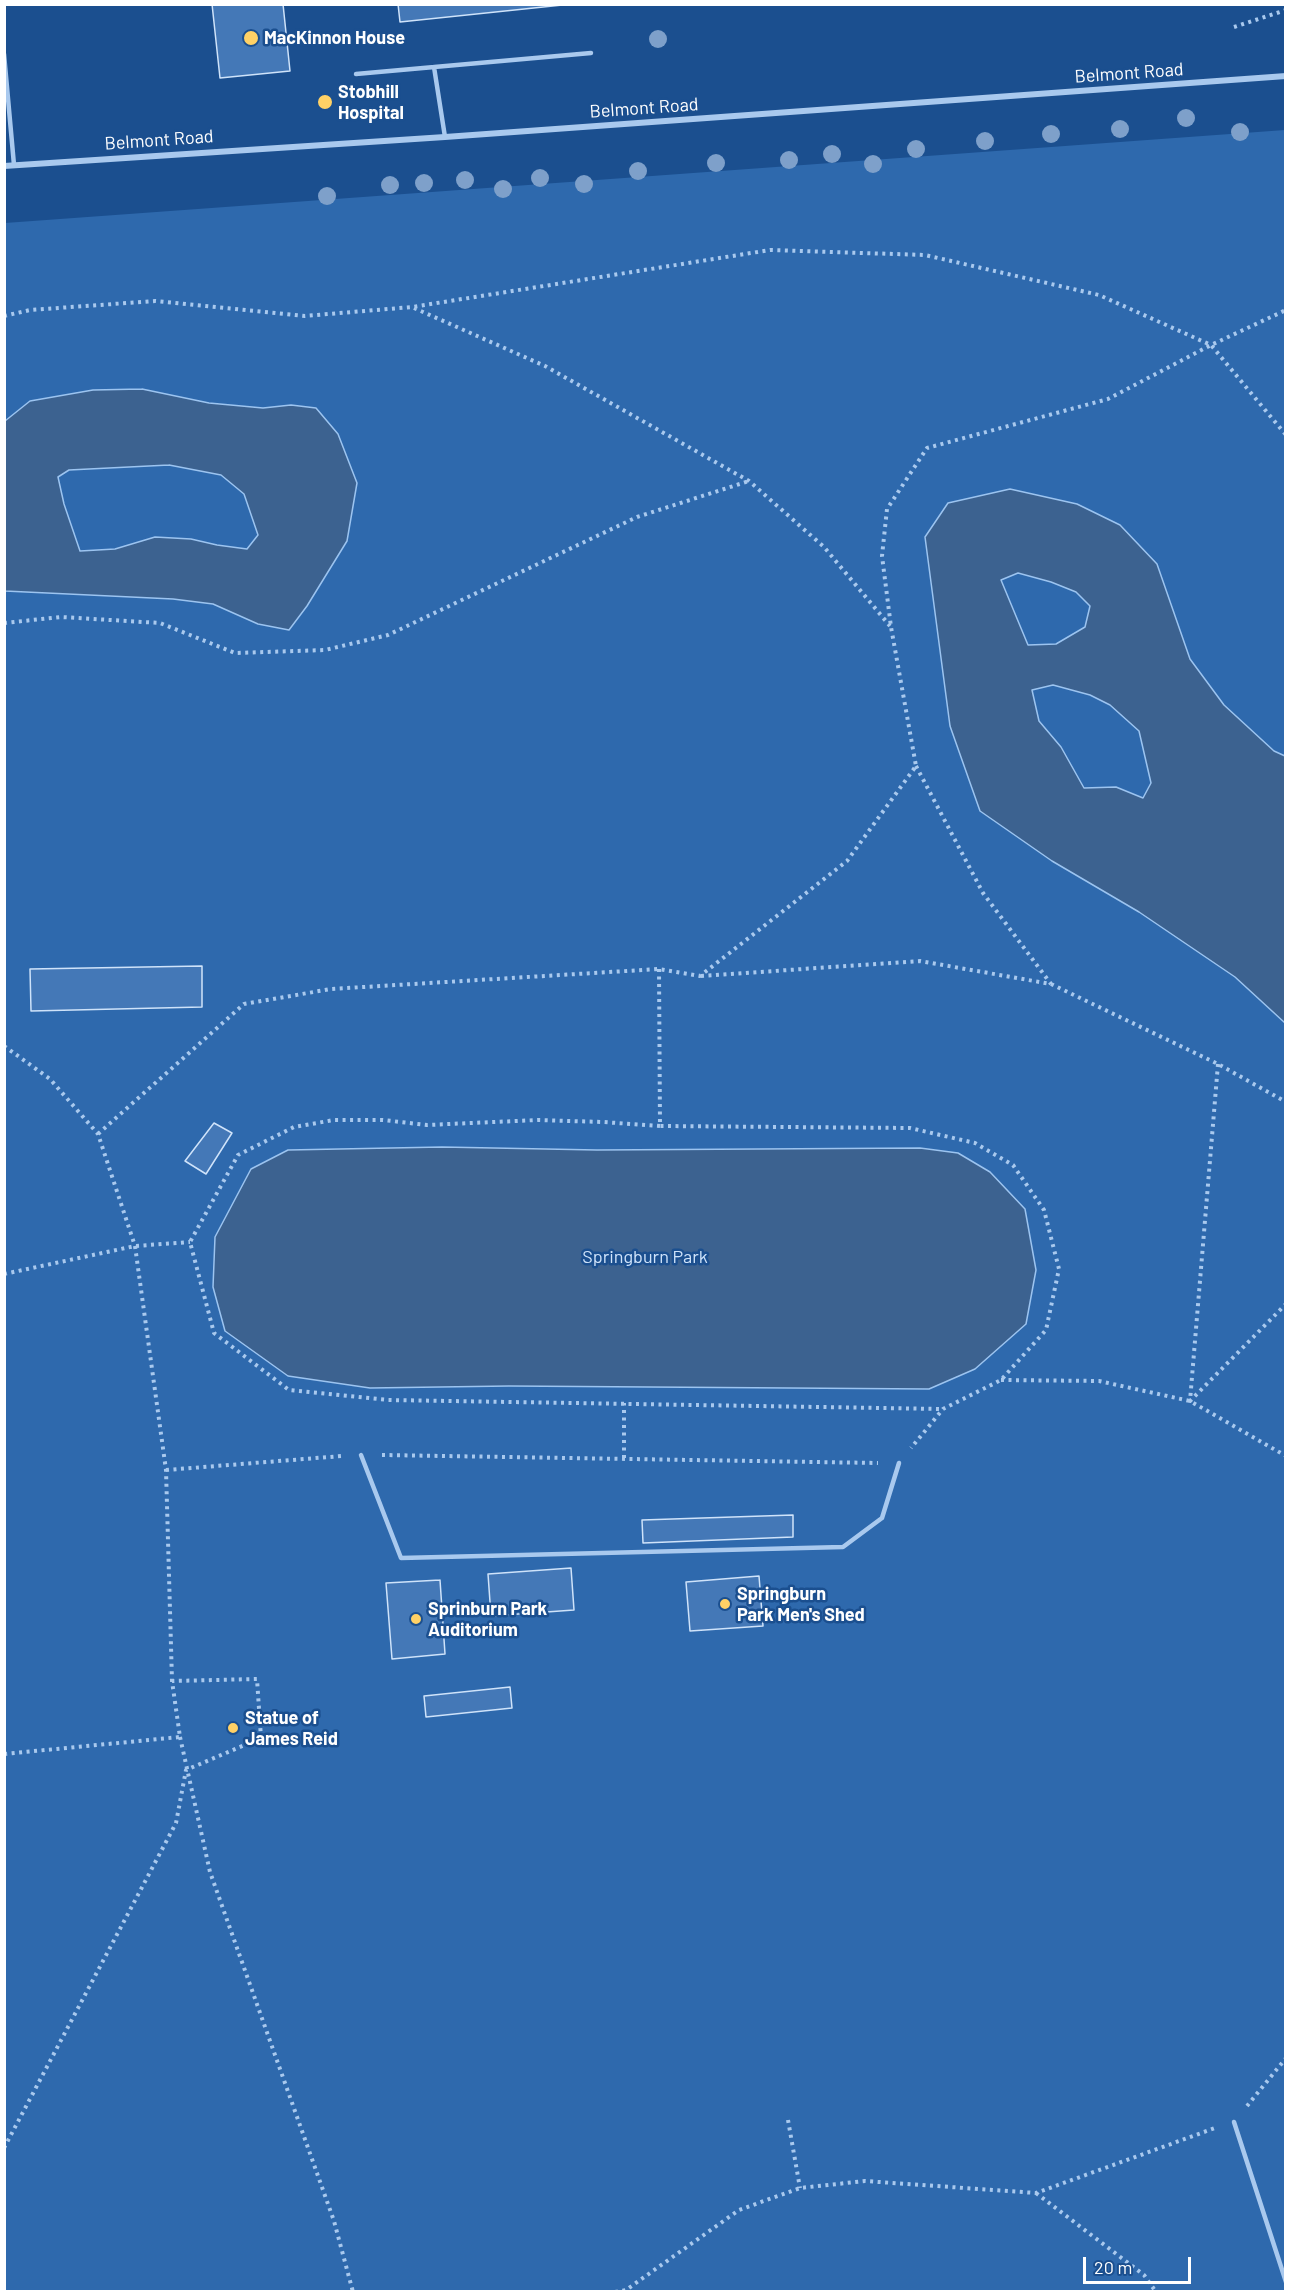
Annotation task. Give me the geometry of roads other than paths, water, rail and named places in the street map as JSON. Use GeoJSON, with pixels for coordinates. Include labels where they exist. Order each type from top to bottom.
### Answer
{"type":"FeatureCollection","features":[{"type":"Feature","properties":{"kind":"street","name":"Belmont Road"},"geometry":{"type":"LineString","coordinates":[[4,166],[445,137],[1286,76]]}},
{"type":"Feature","properties":{"kind":"lane"},"geometry":{"type":"LineString","coordinates":[[356,74],[591,52]]}},
{"type":"Feature","properties":{"kind":"lane"},"geometry":{"type":"LineString","coordinates":[[4,54],[14,165]]}},
{"type":"Feature","properties":{"kind":"lane"},"geometry":{"type":"LineString","coordinates":[[435,67],[445,137]]}},
{"type":"Feature","properties":{"kind":"lane"},"geometry":{"type":"LineString","coordinates":[[361,1455],[400,1558],[843,1547],[882,1518],[899,1464]]}},
{"type":"Feature","properties":{"kind":"lane"},"geometry":{"type":"LineString","coordinates":[[1234,2122],[1286,2282]]}},
{"type":"Feature","properties":{"kind":"place","name":"MacKinnon House"},"geometry":{"type":"Point","coordinates":[251,38]}},
{"type":"Feature","properties":{"kind":"place","name":"Stobhill Hospital"},"geometry":{"type":"Point","coordinates":[325,102]}},
{"type":"Feature","properties":{"kind":"place","name":"Springburn Park Men's Shed"},"geometry":{"type":"Point","coordinates":[725,1604]}},
{"type":"Feature","properties":{"kind":"place","name":"Sprinburn Park Auditorium"},"geometry":{"type":"Point","coordinates":[416,1619]}},
{"type":"Feature","properties":{"kind":"place","name":"Statue of James Reid"},"geometry":{"type":"Point","coordinates":[233,1728]}},
{"type":"Feature","properties":{"kind":"park label","name":"Springburn Park"},"geometry":{"type":"Point","coordinates":[645,1257]}}]}
